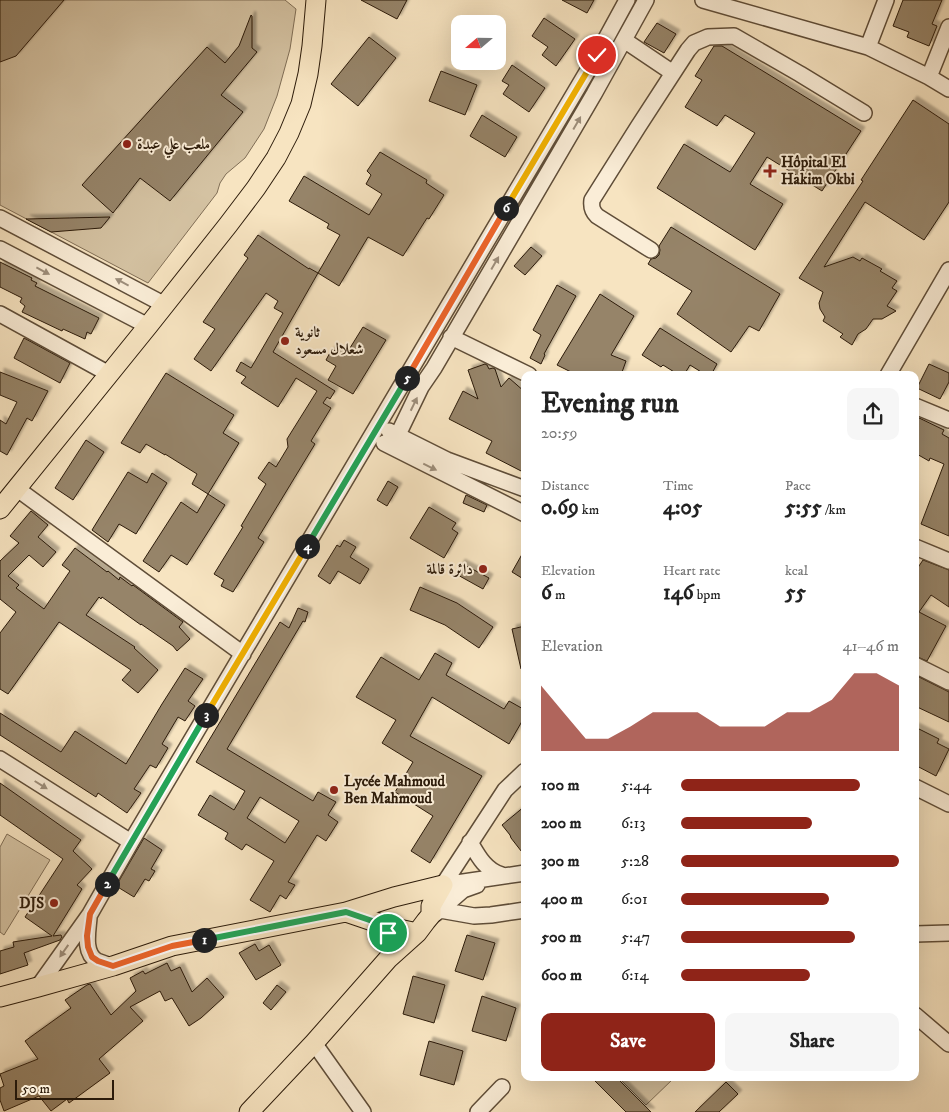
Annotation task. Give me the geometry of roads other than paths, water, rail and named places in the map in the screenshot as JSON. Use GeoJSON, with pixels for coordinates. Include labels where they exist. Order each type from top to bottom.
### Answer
{"type":"FeatureCollection","features":[{"type":"Feature","properties":{"kind":"main road"},"geometry":{"type":"LineString","coordinates":[[0,509],[228,225],[276,158],[301,104],[308,74],[316,0]]}},
{"type":"Feature","properties":{"kind":"main road"},"geometry":{"type":"LineString","coordinates":[[0,997],[113,966],[172,946],[346,912],[394,897],[443,885]]}},
{"type":"Feature","properties":{"kind":"main road"},"geometry":{"type":"LineString","coordinates":[[249,1112],[314,1043],[388,959],[436,913],[432,906],[443,885]]}},
{"type":"Feature","properties":{"kind":"main road"},"geometry":{"type":"LineString","coordinates":[[388,959],[388,933],[394,897]]}},
{"type":"Feature","properties":{"kind":"main road"},"geometry":{"type":"LineString","coordinates":[[346,912],[390,927],[417,933]]}},
{"type":"Feature","properties":{"kind":"street"},"geometry":{"type":"LineString","coordinates":[[38,988],[90,914],[597,55],[627,0]]}},
{"type":"Feature","properties":{"kind":"street"},"geometry":{"type":"LineString","coordinates":[[395,441],[421,387],[434,368],[594,94],[646,0]]}},
{"type":"Feature","properties":{"kind":"street"},"geometry":{"type":"LineString","coordinates":[[703,0],[868,47],[949,89]]}},
{"type":"Feature","properties":{"kind":"street"},"geometry":{"type":"LineString","coordinates":[[868,47],[886,0]]}},
{"type":"Feature","properties":{"kind":"street"},"geometry":{"type":"LineString","coordinates":[[929,77],[949,27]]}},
{"type":"Feature","properties":{"kind":"street"},"geometry":{"type":"LineString","coordinates":[[651,250],[597,216],[591,207],[592,200],[694,43],[708,37],[734,36],[864,113]]}},
{"type":"Feature","properties":{"kind":"street"},"geometry":{"type":"LineString","coordinates":[[624,40],[673,73]]}},
{"type":"Feature","properties":{"kind":"street"},"geometry":{"type":"LineString","coordinates":[[0,218],[165,305]]}},
{"type":"Feature","properties":{"kind":"street"},"geometry":{"type":"LineString","coordinates":[[0,249],[148,326]]}},
{"type":"Feature","properties":{"kind":"street"},"geometry":{"type":"LineString","coordinates":[[891,371],[944,288],[949,270]]}},
{"type":"Feature","properties":{"kind":"street"},"geometry":{"type":"LineString","coordinates":[[0,314],[109,374]]}},
{"type":"Feature","properties":{"kind":"street"},"geometry":{"type":"LineString","coordinates":[[451,337],[521,371]]}},
{"type":"Feature","properties":{"kind":"street"},"geometry":{"type":"LineString","coordinates":[[919,408],[949,420]]}},
{"type":"Feature","properties":{"kind":"street"},"geometry":{"type":"LineString","coordinates":[[375,431],[521,512]]}},
{"type":"Feature","properties":{"kind":"street"},"geometry":{"type":"LineString","coordinates":[[395,441],[421,448],[521,488]]}},
{"type":"Feature","properties":{"kind":"street"},"geometry":{"type":"LineString","coordinates":[[16,488],[243,654]]}},
{"type":"Feature","properties":{"kind":"street"},"geometry":{"type":"LineString","coordinates":[[919,549],[949,561]]}},
{"type":"Feature","properties":{"kind":"street"},"geometry":{"type":"LineString","coordinates":[[919,667],[949,682]]}},
{"type":"Feature","properties":{"kind":"street"},"geometry":{"type":"LineString","coordinates":[[0,759],[131,842]]}},
{"type":"Feature","properties":{"kind":"street"},"geometry":{"type":"LineString","coordinates":[[443,885],[505,790],[521,774]]}},
{"type":"Feature","properties":{"kind":"street"},"geometry":{"type":"LineString","coordinates":[[919,789],[949,804]]}},
{"type":"Feature","properties":{"kind":"street"},"geometry":{"type":"LineString","coordinates":[[470,842],[484,864],[492,872],[502,876]]}},
{"type":"Feature","properties":{"kind":"street"},"geometry":{"type":"LineString","coordinates":[[443,885],[521,873]]}},
{"type":"Feature","properties":{"kind":"street"},"geometry":{"type":"LineString","coordinates":[[436,913],[463,890],[502,876]]}},
{"type":"Feature","properties":{"kind":"street"},"geometry":{"type":"LineString","coordinates":[[436,913],[474,916],[521,911]]}},
{"type":"Feature","properties":{"kind":"street"},"geometry":{"type":"LineString","coordinates":[[90,914],[87,936],[88,947],[92,957],[113,966]]}},
{"type":"Feature","properties":{"kind":"street"},"geometry":{"type":"LineString","coordinates":[[919,934],[949,932]]}},
{"type":"Feature","properties":{"kind":"street"},"geometry":{"type":"LineString","coordinates":[[919,1018],[949,1044]]}},
{"type":"Feature","properties":{"kind":"street"},"geometry":{"type":"LineString","coordinates":[[314,1043],[362,1112]]}},
{"type":"Feature","properties":{"kind":"street"},"geometry":{"type":"LineString","coordinates":[[478,1112],[502,1087]]}},
{"type":"Feature","properties":{"kind":"place","name":"ملعب علي عبدة"},"geometry":{"type":"Point","coordinates":[127,144]}},
{"type":"Feature","properties":{"kind":"place","name":"Hôpital El Hakim Okbi"},"geometry":{"type":"Point","coordinates":[770,171]}},
{"type":"Feature","properties":{"kind":"place","name":"ثانوية شعلال مسعود"},"geometry":{"type":"Point","coordinates":[285,341]}},
{"type":"Feature","properties":{"kind":"place","name":"دائرة قالمة"},"geometry":{"type":"Point","coordinates":[483,569]}},
{"type":"Feature","properties":{"kind":"place","name":"Lycée Mahmoud Ben Mahmoud"},"geometry":{"type":"Point","coordinates":[334,790]}},
{"type":"Feature","properties":{"kind":"place","name":"DJS"},"geometry":{"type":"Point","coordinates":[54,903]}}]}
